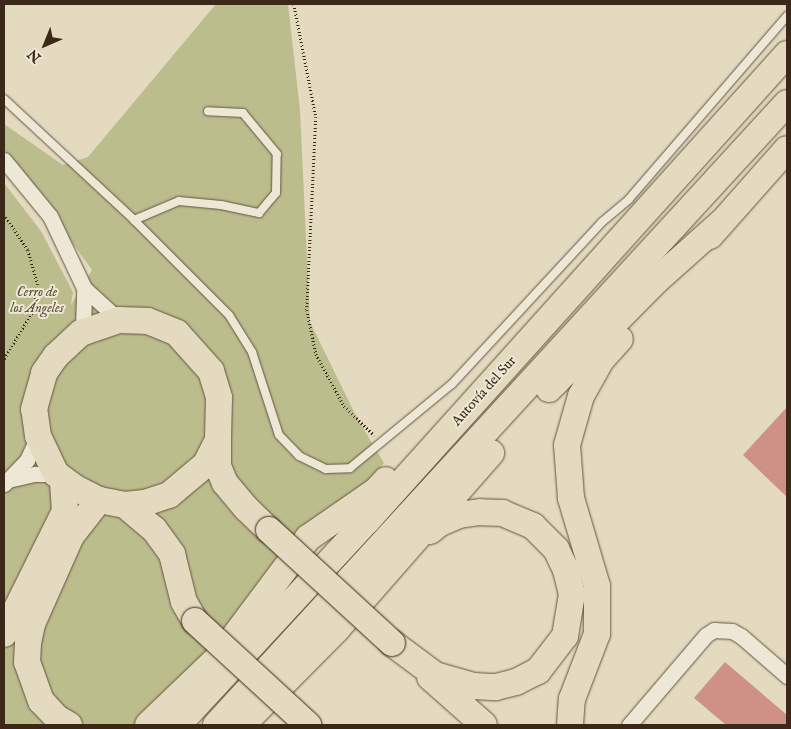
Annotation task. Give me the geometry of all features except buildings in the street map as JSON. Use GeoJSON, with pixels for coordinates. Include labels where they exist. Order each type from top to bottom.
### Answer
{"type":"FeatureCollection","features":[{"type":"Feature","properties":{"kind":"highway","name":"Autovía del Sur"},"geometry":{"type":"LineString","coordinates":[[178,725],[367,521],[787,54]]}},
{"type":"Feature","properties":{"kind":"highway","name":"Autovía del Sur"},"geometry":{"type":"LineString","coordinates":[[216,725],[787,103]]}},
{"type":"Feature","properties":{"kind":"highway"},"geometry":{"type":"LineString","coordinates":[[570,725],[572,699],[597,634],[597,586],[571,498],[567,446],[581,396],[601,360],[787,149]]}},
{"type":"Feature","properties":{"kind":"highway"},"geometry":{"type":"LineString","coordinates":[[242,725],[337,630],[486,457],[545,393],[657,280],[721,223]]}},
{"type":"Feature","properties":{"kind":"highway"},"geometry":{"type":"LineString","coordinates":[[148,725],[219,657],[308,538],[378,490],[532,324],[598,263]]}},
{"type":"Feature","properties":{"kind":"highway"},"geometry":{"type":"LineString","coordinates":[[4,634],[65,511],[59,477],[38,436],[34,409],[44,373],[56,356],[80,333],[118,320],[148,322],[177,333],[211,371],[219,398],[218,466],[225,483],[246,509],[484,725]]}},
{"type":"Feature","properties":{"kind":"highway"},"geometry":{"type":"LineString","coordinates":[[59,477],[74,488],[98,500],[125,505],[144,503],[169,495],[206,464],[218,440]]}},
{"type":"Feature","properties":{"kind":"highway"},"geometry":{"type":"LineString","coordinates":[[69,725],[57,718],[41,700],[27,662],[28,643],[32,624],[71,536],[98,500]]}},
{"type":"Feature","properties":{"kind":"highway"},"geometry":{"type":"LineString","coordinates":[[125,505],[154,530],[172,554],[184,602],[195,621],[308,725]]}},
{"type":"Feature","properties":{"kind":"highway"},"geometry":{"type":"LineString","coordinates":[[392,643],[435,675],[474,686],[496,687],[516,682],[538,671],[565,636],[570,617],[572,594],[566,570],[556,549],[533,526],[503,513],[480,512],[459,515],[440,523],[410,547]]}},
{"type":"Feature","properties":{"kind":"street"},"geometry":{"type":"LineString","coordinates":[[4,160],[50,216],[84,288],[118,320]]}},
{"type":"Feature","properties":{"kind":"street"},"geometry":{"type":"LineString","coordinates":[[80,333],[83,326],[84,288]]}},
{"type":"Feature","properties":{"kind":"street"},"geometry":{"type":"LineString","coordinates":[[6,482],[27,460],[38,436]]}},
{"type":"Feature","properties":{"kind":"street"},"geometry":{"type":"LineString","coordinates":[[6,482],[35,474],[59,477]]}},
{"type":"Feature","properties":{"kind":"street"},"geometry":{"type":"LineString","coordinates":[[630,725],[706,635],[722,629],[741,636],[787,676]]}},
{"type":"Feature","properties":{"kind":"lane"},"geometry":{"type":"LineString","coordinates":[[4,99],[134,220],[229,315],[252,352],[279,435],[299,456],[326,469],[350,468],[382,444],[452,384],[602,222],[629,199],[787,16]]}},
{"type":"Feature","properties":{"kind":"lane"},"geometry":{"type":"LineString","coordinates":[[134,220],[179,201],[221,205],[259,214],[276,194],[277,154],[243,113],[208,111]]}},
{"type":"Feature","properties":{"kind":"path"},"geometry":{"type":"LineString","coordinates":[[294,4],[316,117],[313,219],[307,300],[316,354],[344,406],[382,444]]}},
{"type":"Feature","properties":{"kind":"path"},"geometry":{"type":"LineString","coordinates":[[4,214],[28,250],[38,284],[34,310],[4,360]]}},
{"type":"Feature","properties":{"kind":"green space","name":"Cerro de los Ángeles"},"geometry":{"type":"Polygon","coordinates":[[[216,4],[288,4],[300,110],[310,322],[357,418],[384,463],[146,725],[4,725],[4,183],[41,231],[73,292],[71,305],[92,270],[4,149],[4,124],[63,165],[88,157],[216,4]]]}}]}
